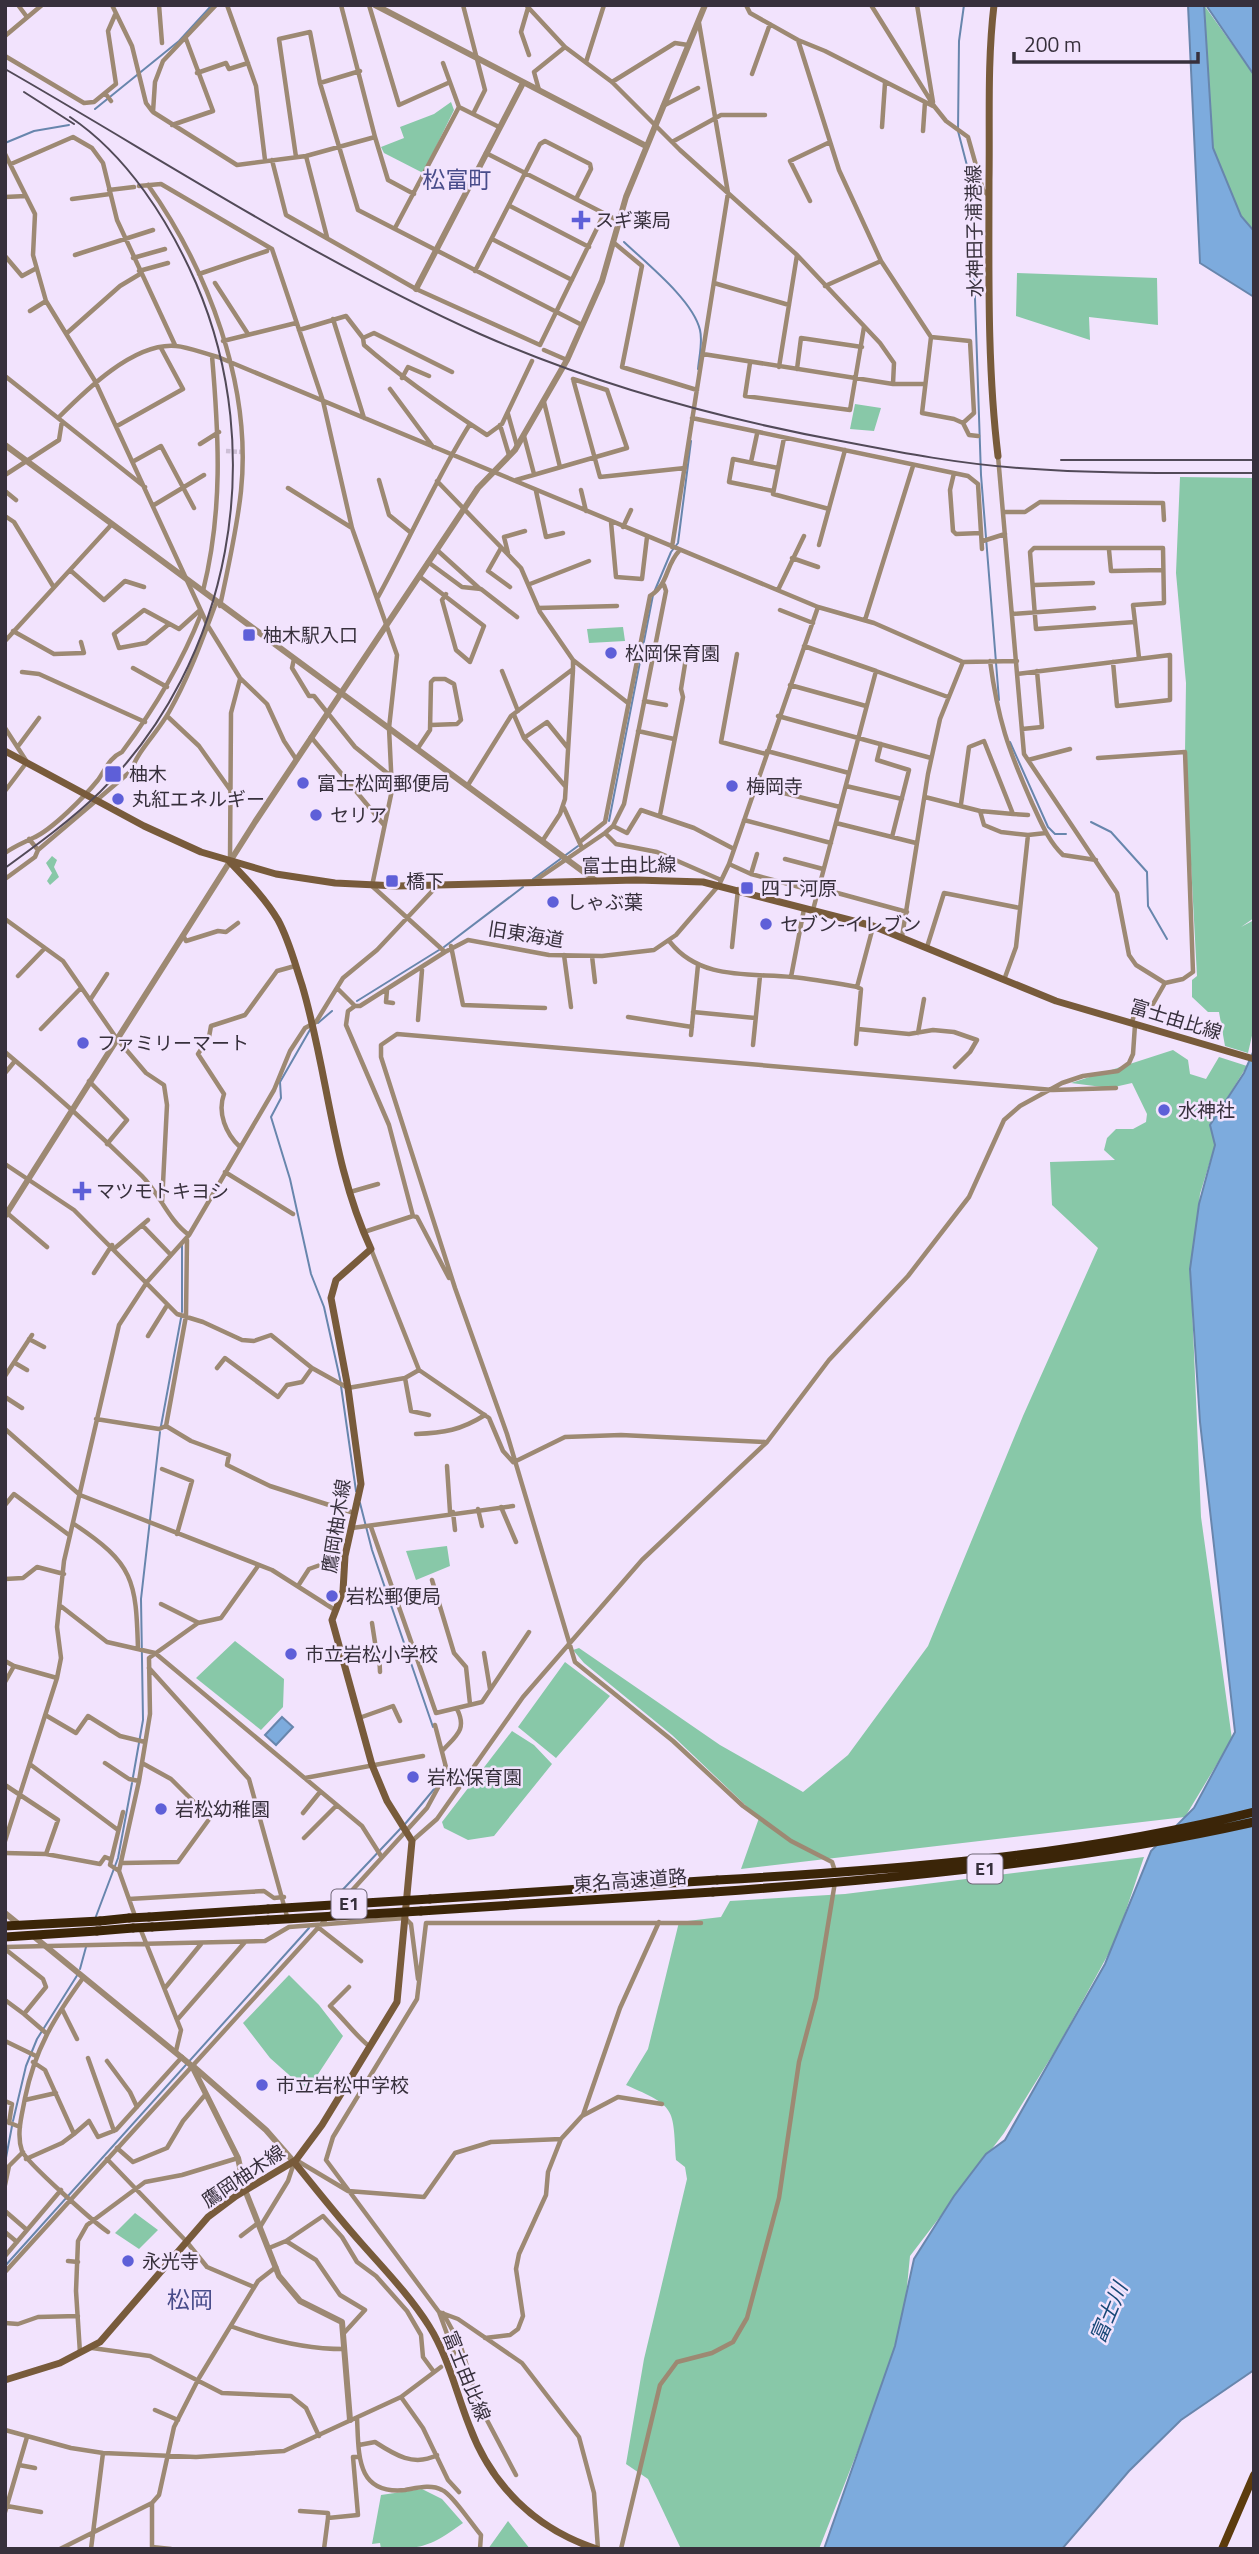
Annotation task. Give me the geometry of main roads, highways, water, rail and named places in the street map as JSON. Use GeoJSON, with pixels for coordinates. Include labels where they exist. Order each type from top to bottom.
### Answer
{"type":"FeatureCollection","features":[{"type":"Feature","properties":{"kind":"highway","name":"東名高速道路"},"geometry":{"type":"LineString","coordinates":[[5,1937],[98,1926],[129,1918],[717,1880],[991,1857],[1095,1843],[1254,1812]]}},
{"type":"Feature","properties":{"kind":"highway","name":"東名高速道路"},"geometry":{"type":"LineString","coordinates":[[5,1926],[152,1927],[713,1892],[973,1871],[1101,1852],[1254,1822]]}},
{"type":"Feature","properties":{"kind":"main road","name":"水神田子浦港線"},"geometry":{"type":"LineString","coordinates":[[994,5],[989,50],[989,197],[992,364],[998,456]]}},
{"type":"Feature","properties":{"kind":"main road","name":"富士由比線"},"geometry":{"type":"LineString","coordinates":[[5,751],[167,837],[230,862],[307,880],[372,886],[684,880],[720,883],[873,926],[1056,1001],[1254,1059]]}},
{"type":"Feature","properties":{"kind":"main road","name":"鷹岡柚木線"},"geometry":{"type":"LineString","coordinates":[[5,2380],[60,2363],[90,2348],[109,2333],[208,2217],[245,2190],[295,2161],[371,2048],[397,2002],[412,1841],[404,1833],[372,1765],[332,1629],[342,1591],[345,1556],[355,1513],[360,1470],[331,1290],[336,1280],[371,1249],[363,1232],[337,1145],[314,1024],[296,966],[278,921],[230,862]]}},
{"type":"Feature","properties":{"kind":"main road","name":"富士由比線"},"geometry":{"type":"LineString","coordinates":[[295,2161],[413,2302],[431,2329],[480,2453],[508,2492],[543,2524],[562,2535],[598,2549]]}},
{"type":"Feature","properties":{"kind":"main road"},"geometry":{"type":"LineString","coordinates":[[1222,2549],[1254,2475]]}},
{"type":"Feature","properties":{"kind":"water"},"geometry":{"type":"Polygon","coordinates":[[[1188,5],[1204,5],[1213,148],[1241,216],[1254,231],[1254,297],[1200,263],[1188,5]]]}},
{"type":"Feature","properties":{"kind":"water"},"geometry":{"type":"Polygon","coordinates":[[[1206,5],[1254,5],[1254,75],[1206,5]]]}},
{"type":"Feature","properties":{"kind":"water","name":"富士川"},"geometry":{"type":"Polygon","coordinates":[[[1254,1050],[1254,2370],[1181,2420],[1129,2471],[1062,2549],[824,2549],[895,2346],[914,2259],[954,2196],[986,2154],[1005,2140],[1105,1964],[1151,1851],[1194,1808],[1235,1732],[1200,1422],[1190,1269],[1199,1204],[1215,1145],[1210,1125],[1244,1073],[1254,1050]]]}},
{"type":"Feature","properties":{"kind":"water"},"geometry":{"type":"Polygon","coordinates":[[[282,1717],[293,1727],[276,1745],[265,1735],[282,1717]]]}},
{"type":"Feature","properties":{"kind":"waterway"},"geometry":{"type":"LineString","coordinates":[[95,109],[179,41],[212,5]]}},
{"type":"Feature","properties":{"kind":"waterway"},"geometry":{"type":"LineString","coordinates":[[964,5],[959,41],[958,131],[971,181],[981,475],[999,700]]}},
{"type":"Feature","properties":{"kind":"waterway"},"geometry":{"type":"LineString","coordinates":[[5,143],[34,131],[69,125]]}},
{"type":"Feature","properties":{"kind":"waterway"},"geometry":{"type":"LineString","coordinates":[[624,242],[668,283],[696,318],[701,339],[698,369]]}},
{"type":"Feature","properties":{"kind":"waterway"},"geometry":{"type":"LineString","coordinates":[[655,590],[671,552],[678,543],[691,441]]}},
{"type":"Feature","properties":{"kind":"waterway"},"geometry":{"type":"LineString","coordinates":[[609,821],[653,595]]}},
{"type":"Feature","properties":{"kind":"waterway"},"geometry":{"type":"LineString","coordinates":[[1010,742],[1048,827],[1055,834],[1066,834]]}},
{"type":"Feature","properties":{"kind":"waterway"},"geometry":{"type":"LineString","coordinates":[[1091,822],[1111,832],[1147,872],[1148,906],[1167,939]]}},
{"type":"Feature","properties":{"kind":"waterway"},"geometry":{"type":"LineString","coordinates":[[533,879],[578,846]]}},
{"type":"Feature","properties":{"kind":"waterway"},"geometry":{"type":"LineString","coordinates":[[444,947],[523,887]]}},
{"type":"Feature","properties":{"kind":"waterway"},"geometry":{"type":"LineString","coordinates":[[357,1001],[439,950]]}},
{"type":"Feature","properties":{"kind":"waterway"},"geometry":{"type":"LineString","coordinates":[[318,1023],[332,1011]]}},
{"type":"Feature","properties":{"kind":"waterway"},"geometry":{"type":"LineString","coordinates":[[311,1028],[280,1082],[281,1098],[271,1117],[290,1179],[311,1274],[324,1307],[340,1379],[356,1491]]}},
{"type":"Feature","properties":{"kind":"waterway"},"geometry":{"type":"LineString","coordinates":[[182,1245],[182,1312]]}},
{"type":"Feature","properties":{"kind":"waterway"},"geometry":{"type":"LineString","coordinates":[[161,1426],[181,1318]]}},
{"type":"Feature","properties":{"kind":"waterway"},"geometry":{"type":"LineString","coordinates":[[133,1777],[143,1720],[141,1599],[160,1432]]}},
{"type":"Feature","properties":{"kind":"waterway"},"geometry":{"type":"LineString","coordinates":[[360,1503],[372,1550],[433,1727]]}},
{"type":"Feature","properties":{"kind":"waterway"},"geometry":{"type":"LineString","coordinates":[[441,1777],[444,1766]]}},
{"type":"Feature","properties":{"kind":"waterway"},"geometry":{"type":"LineString","coordinates":[[95,1919],[118,1858],[132,1783]]}},
{"type":"Feature","properties":{"kind":"waterway"},"geometry":{"type":"LineString","coordinates":[[405,1824],[435,1788]]}},
{"type":"Feature","properties":{"kind":"waterway"},"geometry":{"type":"LineString","coordinates":[[333,1900],[401,1828]]}},
{"type":"Feature","properties":{"kind":"waterway"},"geometry":{"type":"LineString","coordinates":[[5,2266],[309,1928]]}},
{"type":"Feature","properties":{"kind":"waterway"},"geometry":{"type":"LineString","coordinates":[[80,1969],[86,1947]]}},
{"type":"Feature","properties":{"kind":"waterway"},"geometry":{"type":"LineString","coordinates":[[13,2121],[26,2066],[37,2039],[78,1974]]}},
{"type":"Feature","properties":{"kind":"waterway"},"geometry":{"type":"LineString","coordinates":[[5,2163],[12,2126]]}},
{"type":"Feature","properties":{"kind":"tunnel"},"geometry":{"type":"LineString","coordinates":[[226,451],[242,452]]}},
{"type":"Feature","properties":{"kind":"railway"},"geometry":{"type":"LineString","coordinates":[[5,69],[240,208],[358,274],[480,334],[524,353],[614,385],[752,423],[954,461],[1078,471],[1254,473]]}},
{"type":"Feature","properties":{"kind":"railway"},"geometry":{"type":"LineString","coordinates":[[24,92],[74,124]]}},
{"type":"Feature","properties":{"kind":"railway"},"geometry":{"type":"LineString","coordinates":[[5,868],[66,822],[100,792],[145,739],[181,681],[208,618],[225,552],[233,484],[230,416],[218,348],[196,283],[173,236],[144,191],[110,150],[70,117]]}},
{"type":"Feature","properties":{"kind":"railway"},"geometry":{"type":"LineString","coordinates":[[1061,460],[1254,460]]}},
{"type":"Feature","properties":{"kind":"place","name":"スギ薬局"},"geometry":{"type":"Point","coordinates":[581,220]}},
{"type":"Feature","properties":{"kind":"place","name":"柚木駅入口"},"geometry":{"type":"Point","coordinates":[249,635]}},
{"type":"Feature","properties":{"kind":"place","name":"松岡保育園"},"geometry":{"type":"Point","coordinates":[611,653]}},
{"type":"Feature","properties":{"kind":"place","name":"柚木"},"geometry":{"type":"Point","coordinates":[113,774]}},
{"type":"Feature","properties":{"kind":"place","name":"富士松岡郵便局"},"geometry":{"type":"Point","coordinates":[303,783]}},
{"type":"Feature","properties":{"kind":"place","name":"梅岡寺"},"geometry":{"type":"Point","coordinates":[732,786]}},
{"type":"Feature","properties":{"kind":"place","name":"丸紅エネルギー"},"geometry":{"type":"Point","coordinates":[118,799]}},
{"type":"Feature","properties":{"kind":"place","name":"セリア"},"geometry":{"type":"Point","coordinates":[316,815]}},
{"type":"Feature","properties":{"kind":"place","name":"橋下"},"geometry":{"type":"Point","coordinates":[392,881]}},
{"type":"Feature","properties":{"kind":"place","name":"四丁河原"},"geometry":{"type":"Point","coordinates":[747,888]}},
{"type":"Feature","properties":{"kind":"place","name":"しゃぶ葉"},"geometry":{"type":"Point","coordinates":[553,902]}},
{"type":"Feature","properties":{"kind":"place","name":"セブン-イレブン"},"geometry":{"type":"Point","coordinates":[766,924]}},
{"type":"Feature","properties":{"kind":"place","name":"ファミリーマート"},"geometry":{"type":"Point","coordinates":[83,1043]}},
{"type":"Feature","properties":{"kind":"place","name":"水神社"},"geometry":{"type":"Point","coordinates":[1164,1110]}},
{"type":"Feature","properties":{"kind":"place","name":"マツモトキヨシ"},"geometry":{"type":"Point","coordinates":[82,1191]}},
{"type":"Feature","properties":{"kind":"place","name":"岩松郵便局"},"geometry":{"type":"Point","coordinates":[332,1596]}},
{"type":"Feature","properties":{"kind":"place","name":"市立岩松小学校"},"geometry":{"type":"Point","coordinates":[291,1654]}},
{"type":"Feature","properties":{"kind":"place","name":"岩松保育園"},"geometry":{"type":"Point","coordinates":[413,1777]}},
{"type":"Feature","properties":{"kind":"place","name":"岩松幼稚園"},"geometry":{"type":"Point","coordinates":[161,1809]}},
{"type":"Feature","properties":{"kind":"place","name":"市立岩松中学校"},"geometry":{"type":"Point","coordinates":[262,2085]}},
{"type":"Feature","properties":{"kind":"place","name":"永光寺"},"geometry":{"type":"Point","coordinates":[128,2261]}},
{"type":"Feature","properties":{"kind":"district","name":"松富町"},"geometry":{"type":"Point","coordinates":[457,180]}},
{"type":"Feature","properties":{"kind":"district","name":"松岡"},"geometry":{"type":"Point","coordinates":[190,2300]}}]}
